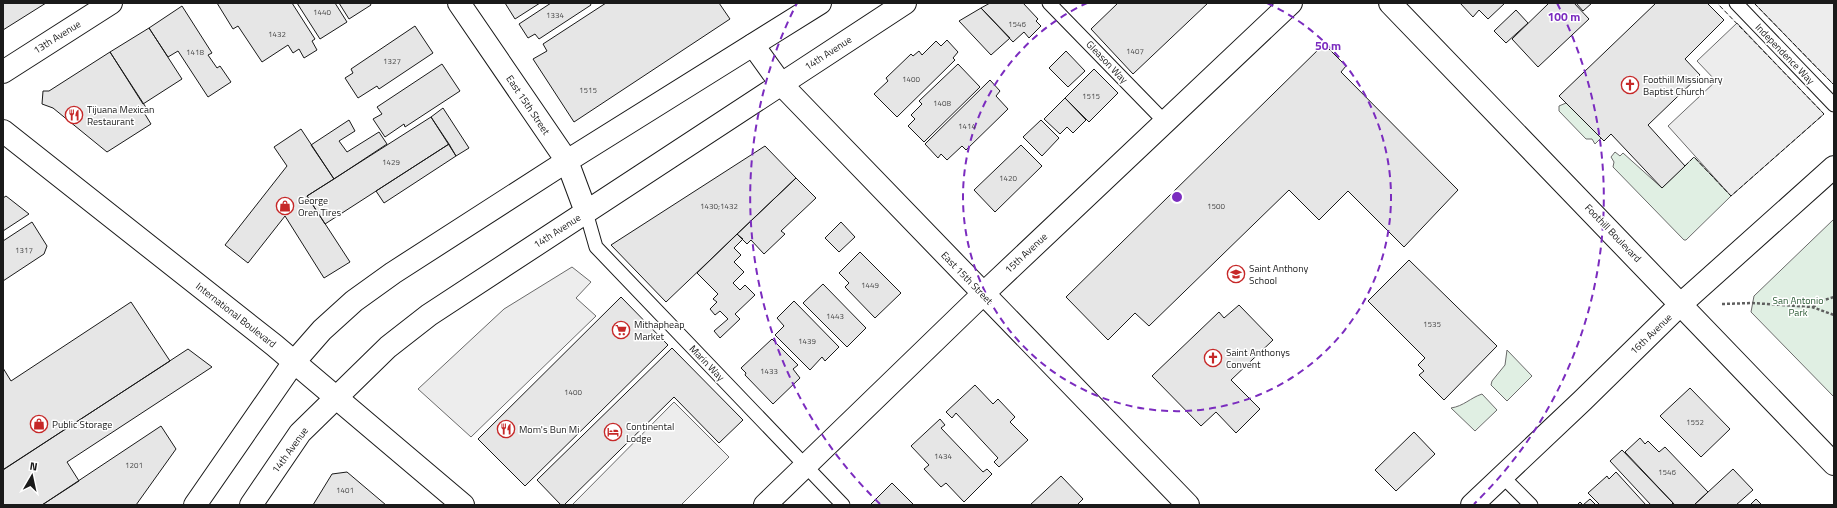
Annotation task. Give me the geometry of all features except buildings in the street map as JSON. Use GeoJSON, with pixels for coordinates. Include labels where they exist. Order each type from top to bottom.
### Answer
{"type":"FeatureCollection","features":[{"type":"Feature","properties":{"kind":"main road","name":"13th Avenue"},"geometry":{"type":"LineString","coordinates":[[3,72],[111,3]]}},
{"type":"Feature","properties":{"kind":"main road","name":"East 15th Street"},"geometry":{"type":"LineString","coordinates":[[459,3],[567,161],[586,212]]}},
{"type":"Feature","properties":{"kind":"main road"},"geometry":{"type":"LineString","coordinates":[[195,505],[294,362],[322,330],[354,301],[399,269],[567,161],[820,3]]}},
{"type":"Feature","properties":{"kind":"main road","name":"14th Avenue"},"geometry":{"type":"LineString","coordinates":[[251,505],[300,433],[388,348],[429,315],[905,3]]}},
{"type":"Feature","properties":{"kind":"main road","name":"15th Avenue"},"geometry":{"type":"LineString","coordinates":[[765,505],[982,294],[1291,3]]}},
{"type":"Feature","properties":{"kind":"main road","name":"Foothill Boulevard"},"geometry":{"type":"LineString","coordinates":[[1390,3],[1834,464]]}},
{"type":"Feature","properties":{"kind":"main road","name":"East 15th Street"},"geometry":{"type":"LineString","coordinates":[[753,45],[781,84],[982,294],[1188,505]]}},
{"type":"Feature","properties":{"kind":"main road","name":"International Boulevard"},"geometry":{"type":"LineString","coordinates":[[3,131],[294,362],[463,505]]}},
{"type":"Feature","properties":{"kind":"main road","name":"16th Avenue"},"geometry":{"type":"LineString","coordinates":[[1472,505],[1582,401],[1681,304],[1834,167]]}},
{"type":"Feature","properties":{"kind":"lane","name":"Gleason Way"},"geometry":{"type":"LineString","coordinates":[[1049,3],[1165,122]]}},
{"type":"Feature","properties":{"kind":"lane","name":"Independence Way"},"geometry":{"type":"LineString","coordinates":[[1736,3],[1834,105]]}},
{"type":"Feature","properties":{"kind":"lane","name":"Marin Way"},"geometry":{"type":"LineString","coordinates":[[586,212],[596,246],[843,505]]}},
{"type":"Feature","properties":{"kind":"lane"},"geometry":{"type":"LineString","coordinates":[[1502,476],[1531,505]]}},
{"type":"Feature","properties":{"kind":"path"},"geometry":{"type":"LineString","coordinates":[[1812,307],[1824,300],[1834,298]]}},
{"type":"Feature","properties":{"kind":"path"},"geometry":{"type":"LineString","coordinates":[[1721,304],[1752,303],[1812,307],[1834,315]]}},
{"type":"Feature","properties":{"kind":"green space"},"geometry":{"type":"Polygon","coordinates":[[[1566,103],[1601,138],[1595,144],[1592,139],[1586,139],[1559,111],[1559,106],[1566,103]]]}},
{"type":"Feature","properties":{"kind":"green space"},"geometry":{"type":"Polygon","coordinates":[[[1615,152],[1620,156],[1623,153],[1662,188],[1694,157],[1731,196],[1686,240],[1684,240],[1613,167],[1614,162],[1611,157],[1615,152]]]}},
{"type":"Feature","properties":{"kind":"green space","name":"San Antonio Park"},"geometry":{"type":"Polygon","coordinates":[[[1834,219],[1834,397],[1751,312],[1754,296],[1834,219]]]}},
{"type":"Feature","properties":{"kind":"green space"},"geometry":{"type":"Polygon","coordinates":[[[1507,350],[1532,376],[1507,401],[1491,385],[1492,381],[1505,365],[1507,350]]]}},
{"type":"Feature","properties":{"kind":"green space"},"geometry":{"type":"Polygon","coordinates":[[[1482,394],[1497,410],[1475,431],[1451,408],[1460,406],[1482,394]]]}},
{"type":"Feature","properties":{"kind":"shaded area"},"geometry":{"type":"Polygon","coordinates":[[[1754,3],[1834,3],[1834,85],[1814,65],[1754,3]]]}},
{"type":"Feature","properties":{"kind":"shaded area"},"geometry":{"type":"Polygon","coordinates":[[[1737,23],[1824,114],[1731,196],[1668,126],[1716,81],[1697,61],[1737,23]]]}},
{"type":"Feature","properties":{"kind":"shaded area"},"geometry":{"type":"Polygon","coordinates":[[[572,267],[591,282],[576,298],[596,316],[471,437],[418,389],[504,309],[572,267]]]}},
{"type":"Feature","properties":{"kind":"shaded area"},"geometry":{"type":"Polygon","coordinates":[[[674,402],[729,457],[681,505],[572,505],[674,402]]]}},
{"type":"Feature","properties":{"kind":"fence"},"geometry":{"type":"LineString","coordinates":[[1685,166],[1694,157],[1731,196],[1824,114],[1717,3]]}},
{"type":"Feature","properties":{"kind":"fence"},"geometry":{"type":"LineString","coordinates":[[1754,3],[1834,85]]}},
{"type":"Feature","properties":{"kind":"place","name":"Foothill Missionary Baptist Church"},"geometry":{"type":"Point","coordinates":[1630,85]}},
{"type":"Feature","properties":{"kind":"place","name":"Tijuana Mexican Restaurant"},"geometry":{"type":"Point","coordinates":[74,115]}},
{"type":"Feature","properties":{"kind":"place","name":"George Oren Tires"},"geometry":{"type":"Point","coordinates":[285,206]}},
{"type":"Feature","properties":{"kind":"place","name":"Saint Anthony School"},"geometry":{"type":"Point","coordinates":[1236,274]}},
{"type":"Feature","properties":{"kind":"place","name":"Mithapheap Market"},"geometry":{"type":"Point","coordinates":[621,330]}},
{"type":"Feature","properties":{"kind":"place","name":"Saint Anthonys Convent"},"geometry":{"type":"Point","coordinates":[1213,358]}},
{"type":"Feature","properties":{"kind":"place","name":"Public Storage"},"geometry":{"type":"Point","coordinates":[39,424]}},
{"type":"Feature","properties":{"kind":"place","name":"Mom's Bun Mi"},"geometry":{"type":"Point","coordinates":[506,429]}},
{"type":"Feature","properties":{"kind":"place","name":"Continental Lodge"},"geometry":{"type":"Point","coordinates":[613,432]}}]}
